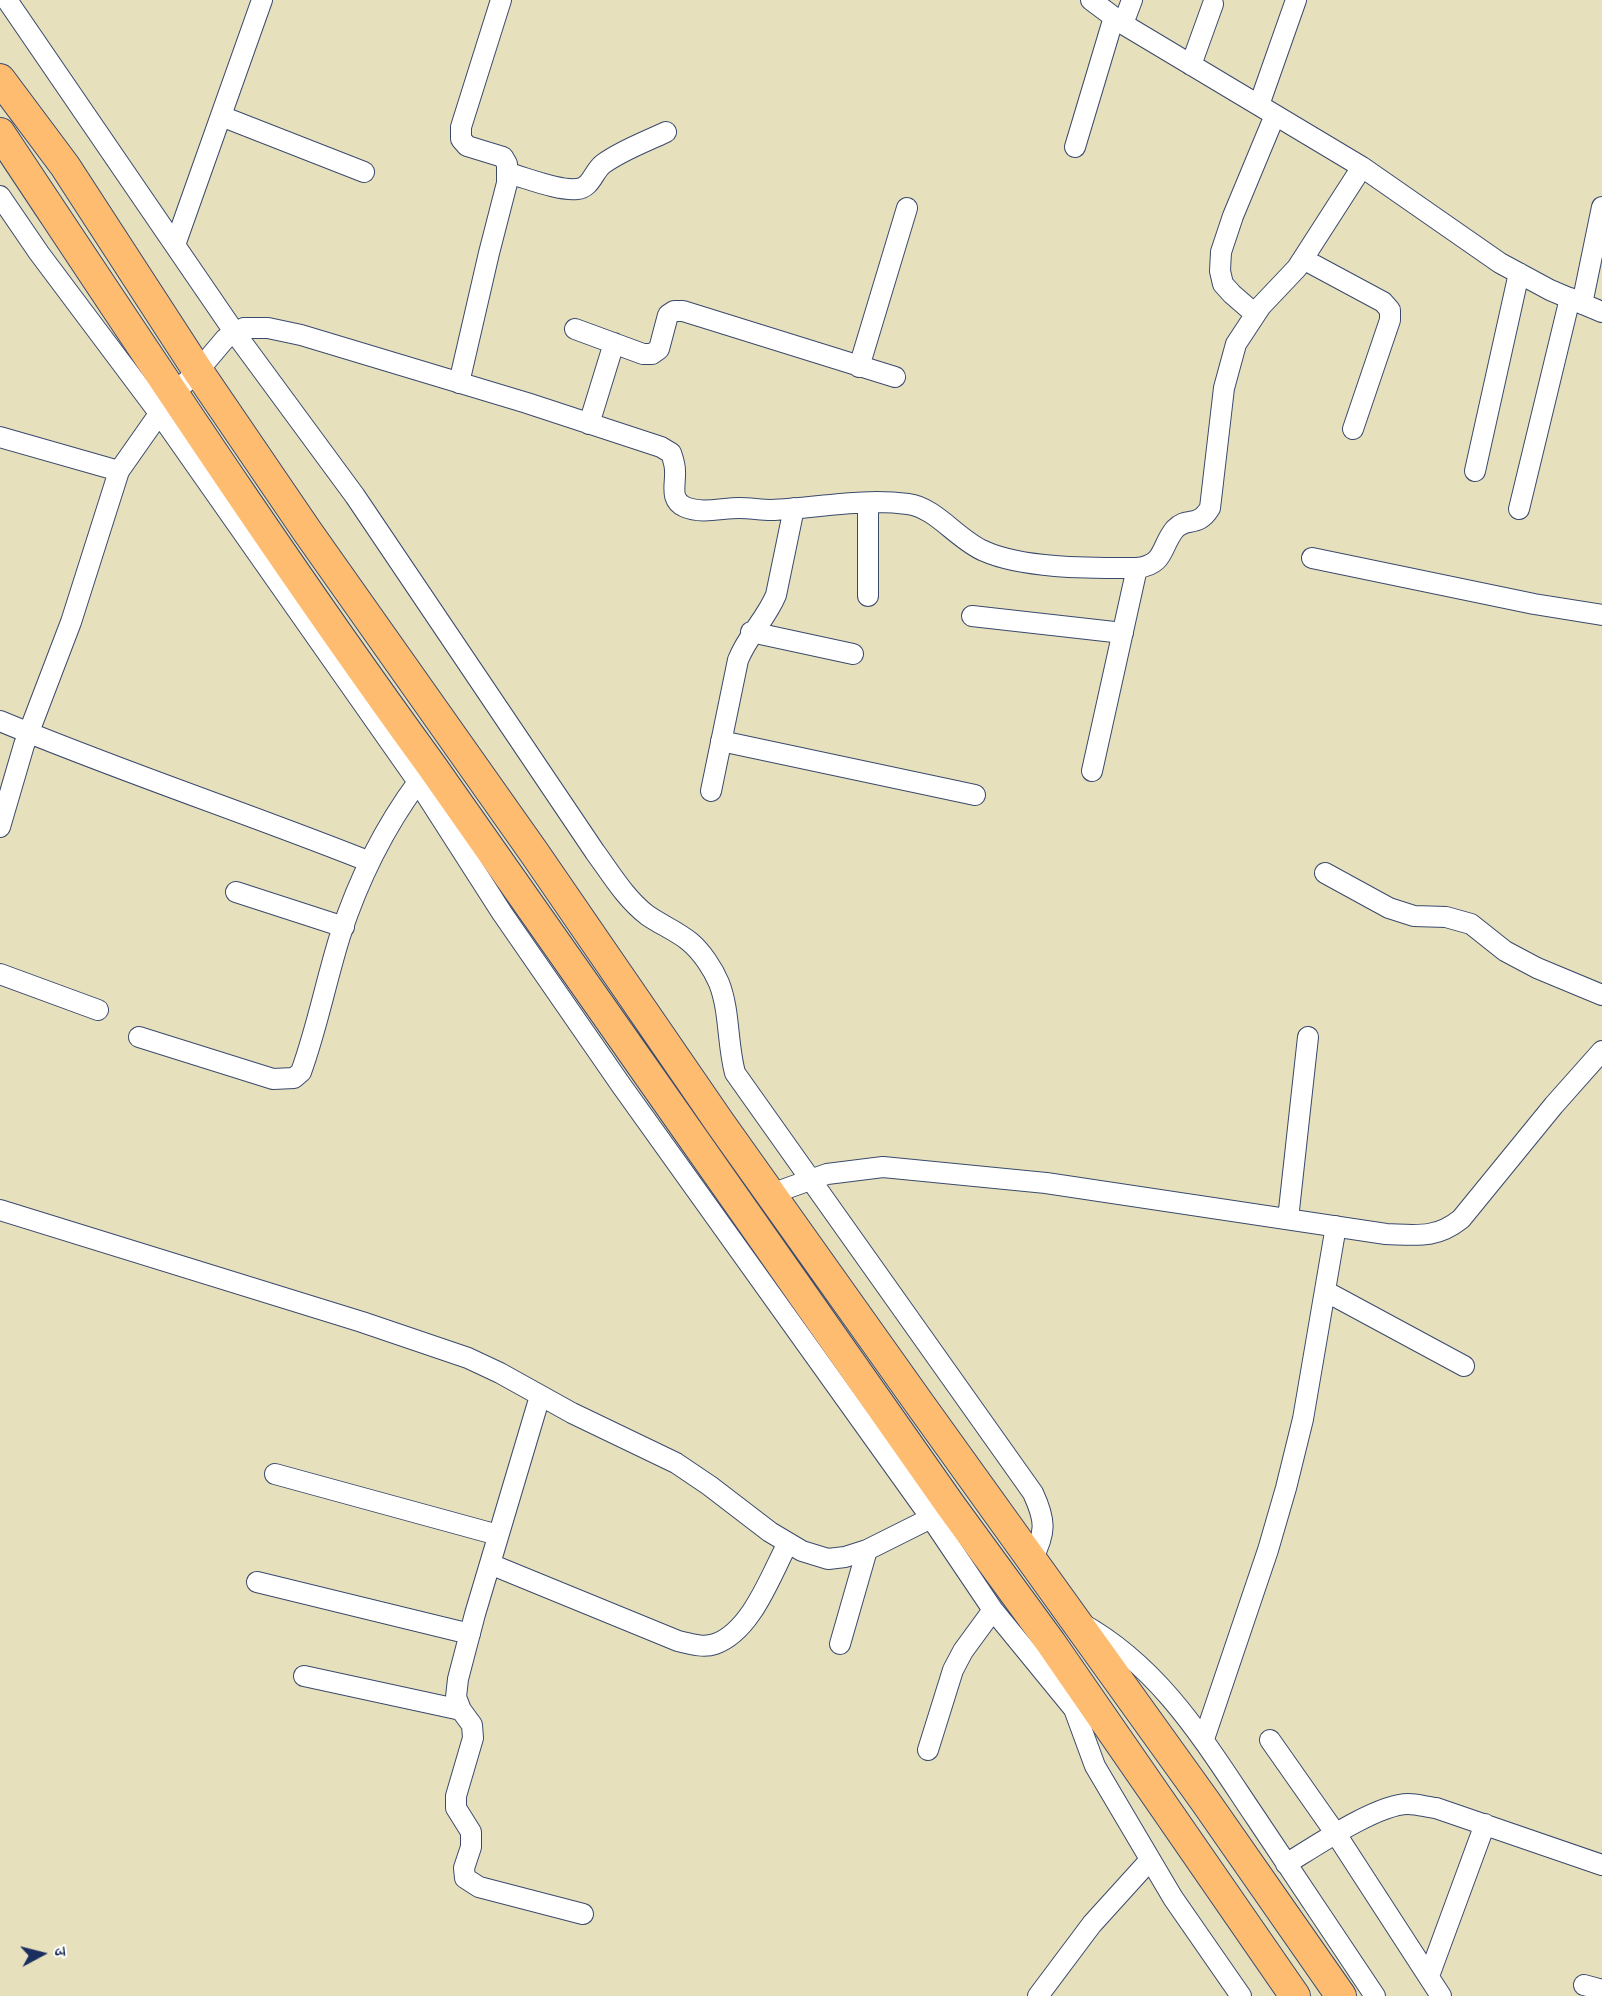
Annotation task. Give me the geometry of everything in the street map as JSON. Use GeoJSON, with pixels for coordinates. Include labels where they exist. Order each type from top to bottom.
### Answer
{"type":"FeatureCollection","features":[{"type":"Feature","properties":{"kind":"highway"},"geometry":{"type":"LineString","coordinates":[[0,79],[65,166],[198,370],[314,541],[650,1022],[1205,1801],[1341,1996]]}},
{"type":"Feature","properties":{"kind":"highway"},"geometry":{"type":"LineString","coordinates":[[0,133],[166,403],[221,467],[951,1506],[1051,1643],[1295,1996]]}},
{"type":"Feature","properties":{"kind":"street"},"geometry":{"type":"LineString","coordinates":[[7,0],[235,333],[355,496],[595,852],[625,892],[647,915],[691,942],[703,957],[718,980],[725,999],[730,1052],[735,1073],[1033,1493],[1041,1512],[1043,1533],[1032,1560]]}},
{"type":"Feature","properties":{"kind":"street"},"geometry":{"type":"LineString","coordinates":[[175,245],[262,0]]}},
{"type":"Feature","properties":{"kind":"street"},"geometry":{"type":"LineString","coordinates":[[459,383],[508,173],[503,157],[467,146],[461,139],[461,127],[501,0]]}},
{"type":"Feature","properties":{"kind":"street"},"geometry":{"type":"LineString","coordinates":[[1092,0],[1119,20],[1191,65],[1362,167],[1500,263],[1602,312]]}},
{"type":"Feature","properties":{"kind":"street"},"geometry":{"type":"LineString","coordinates":[[1075,147],[1119,20],[1132,0]]}},
{"type":"Feature","properties":{"kind":"street"},"geometry":{"type":"LineString","coordinates":[[1255,314],[1223,284],[1220,270],[1221,252],[1267,110],[1296,0]]}},
{"type":"Feature","properties":{"kind":"street"},"geometry":{"type":"LineString","coordinates":[[1191,65],[1213,4]]}},
{"type":"Feature","properties":{"kind":"street"},"geometry":{"type":"LineString","coordinates":[[221,116],[364,172]]}},
{"type":"Feature","properties":{"kind":"street"},"geometry":{"type":"LineString","coordinates":[[508,173],[560,187],[577,189],[585,186],[602,165],[621,153],[666,132]]}},
{"type":"Feature","properties":{"kind":"street"},"geometry":{"type":"LineString","coordinates":[[0,827],[29,733],[71,622],[119,471],[166,403],[225,339],[244,328],[268,328],[301,335],[661,447],[670,453],[676,473],[673,487],[676,500],[684,506],[712,510],[737,508],[773,510],[847,503],[910,504],[927,510],[962,538],[983,551],[1007,559],[1102,568],[1149,567],[1159,559],[1174,530],[1183,523],[1196,522],[1204,518],[1210,508],[1224,388],[1236,344],[1255,314],[1303,259],[1362,167]]}},
{"type":"Feature","properties":{"kind":"street"},"geometry":{"type":"LineString","coordinates":[[0,196],[39,253],[166,403],[418,782],[502,913],[621,1086],[931,1518],[993,1610],[1074,1709]]}},
{"type":"Feature","properties":{"kind":"street"},"geometry":{"type":"LineString","coordinates":[[1519,509],[1602,207]]}},
{"type":"Feature","properties":{"kind":"street"},"geometry":{"type":"LineString","coordinates":[[859,367],[907,208]]}},
{"type":"Feature","properties":{"kind":"street"},"geometry":{"type":"LineString","coordinates":[[1303,259],[1383,302],[1390,310],[1390,320],[1353,429]]}},
{"type":"Feature","properties":{"kind":"street"},"geometry":{"type":"LineString","coordinates":[[1475,471],[1519,273]]}},
{"type":"Feature","properties":{"kind":"street"},"geometry":{"type":"LineString","coordinates":[[574,329],[643,354],[652,354],[659,349],[668,315],[674,311],[683,311],[895,377]]}},
{"type":"Feature","properties":{"kind":"street"},"geometry":{"type":"LineString","coordinates":[[589,424],[614,343]]}},
{"type":"Feature","properties":{"kind":"street"},"geometry":{"type":"LineString","coordinates":[[0,437],[119,471]]}},
{"type":"Feature","properties":{"kind":"street"},"geometry":{"type":"LineString","coordinates":[[868,503],[868,596]]}},
{"type":"Feature","properties":{"kind":"street"},"geometry":{"type":"LineString","coordinates":[[711,791],[738,660],[744,644],[770,608],[776,595],[794,508]]}},
{"type":"Feature","properties":{"kind":"street"},"geometry":{"type":"LineString","coordinates":[[1312,558],[1534,604],[1602,615]]}},
{"type":"Feature","properties":{"kind":"street"},"geometry":{"type":"LineString","coordinates":[[1092,771],[1137,568]]}},
{"type":"Feature","properties":{"kind":"street"},"geometry":{"type":"LineString","coordinates":[[972,616],[1123,633]]}},
{"type":"Feature","properties":{"kind":"street"},"geometry":{"type":"LineString","coordinates":[[751,633],[853,654]]}},
{"type":"Feature","properties":{"kind":"street"},"geometry":{"type":"LineString","coordinates":[[0,721],[370,862]]}},
{"type":"Feature","properties":{"kind":"street"},"geometry":{"type":"LineString","coordinates":[[721,741],[975,795]]}},
{"type":"Feature","properties":{"kind":"street"},"geometry":{"type":"LineString","coordinates":[[139,1037],[273,1079],[294,1078],[301,1072],[344,927],[370,862],[418,782]]}},
{"type":"Feature","properties":{"kind":"street"},"geometry":{"type":"LineString","coordinates":[[1325,873],[1389,908],[1414,916],[1446,917],[1471,924],[1505,951],[1537,968],[1602,995]]}},
{"type":"Feature","properties":{"kind":"street"},"geometry":{"type":"LineString","coordinates":[[236,892],[344,927]]}},
{"type":"Feature","properties":{"kind":"street"},"geometry":{"type":"LineString","coordinates":[[0,974],[98,1010]]}},
{"type":"Feature","properties":{"kind":"street"},"geometry":{"type":"LineString","coordinates":[[1288,1219],[1308,1037]]}},
{"type":"Feature","properties":{"kind":"street"},"geometry":{"type":"LineString","coordinates":[[771,1194],[827,1174],[873,1168],[911,1169],[1046,1183],[1386,1234],[1427,1235],[1449,1228],[1461,1219],[1554,1105],[1602,1051]]}},
{"type":"Feature","properties":{"kind":"street"},"geometry":{"type":"LineString","coordinates":[[0,1210],[362,1322],[468,1358],[676,1463],[770,1532],[802,1551],[828,1559],[845,1557],[867,1550],[931,1518]]}},
{"type":"Feature","properties":{"kind":"street"},"geometry":{"type":"LineString","coordinates":[[1204,1739],[1268,1550],[1286,1488],[1303,1419],[1336,1226]]}},
{"type":"Feature","properties":{"kind":"street"},"geometry":{"type":"LineString","coordinates":[[1325,1291],[1464,1366]]}},
{"type":"Feature","properties":{"kind":"street"},"geometry":{"type":"LineString","coordinates":[[540,1396],[458,1679],[456,1696],[461,1710],[472,1725],[473,1738],[456,1796],[456,1808],[471,1832],[471,1847],[464,1868],[465,1878],[479,1887],[583,1914]]}},
{"type":"Feature","properties":{"kind":"street"},"geometry":{"type":"LineString","coordinates":[[275,1474],[498,1535]]}},
{"type":"Feature","properties":{"kind":"street"},"geometry":{"type":"LineString","coordinates":[[490,1563],[678,1641],[700,1646],[721,1641],[745,1622],[788,1543]]}},
{"type":"Feature","properties":{"kind":"street"},"geometry":{"type":"LineString","coordinates":[[840,1644],[867,1550]]}},
{"type":"Feature","properties":{"kind":"street"},"geometry":{"type":"LineString","coordinates":[[257,1582],[470,1634]]}},
{"type":"Feature","properties":{"kind":"street"},"geometry":{"type":"LineString","coordinates":[[928,1750],[953,1670],[963,1651],[993,1610]]}},
{"type":"Feature","properties":{"kind":"street"},"geometry":{"type":"LineString","coordinates":[[1074,1619],[1106,1637],[1134,1660],[1165,1691],[1204,1739],[1375,1996]]}},
{"type":"Feature","properties":{"kind":"street"},"geometry":{"type":"LineString","coordinates":[[1051,1643],[1095,1766],[1173,1898],[1241,1996]]}},
{"type":"Feature","properties":{"kind":"street"},"geometry":{"type":"LineString","coordinates":[[304,1676],[461,1710]]}},
{"type":"Feature","properties":{"kind":"street"},"geometry":{"type":"LineString","coordinates":[[1270,1740],[1336,1834],[1441,1996]]}},
{"type":"Feature","properties":{"kind":"street"},"geometry":{"type":"LineString","coordinates":[[1286,1864],[1336,1834],[1388,1808],[1407,1804],[1436,1808],[1602,1865]]}},
{"type":"Feature","properties":{"kind":"street"},"geometry":{"type":"LineString","coordinates":[[1429,1976],[1485,1824]]}},
{"type":"Feature","properties":{"kind":"street"},"geometry":{"type":"LineString","coordinates":[[1038,1996],[1092,1924],[1150,1860]]}}]}
